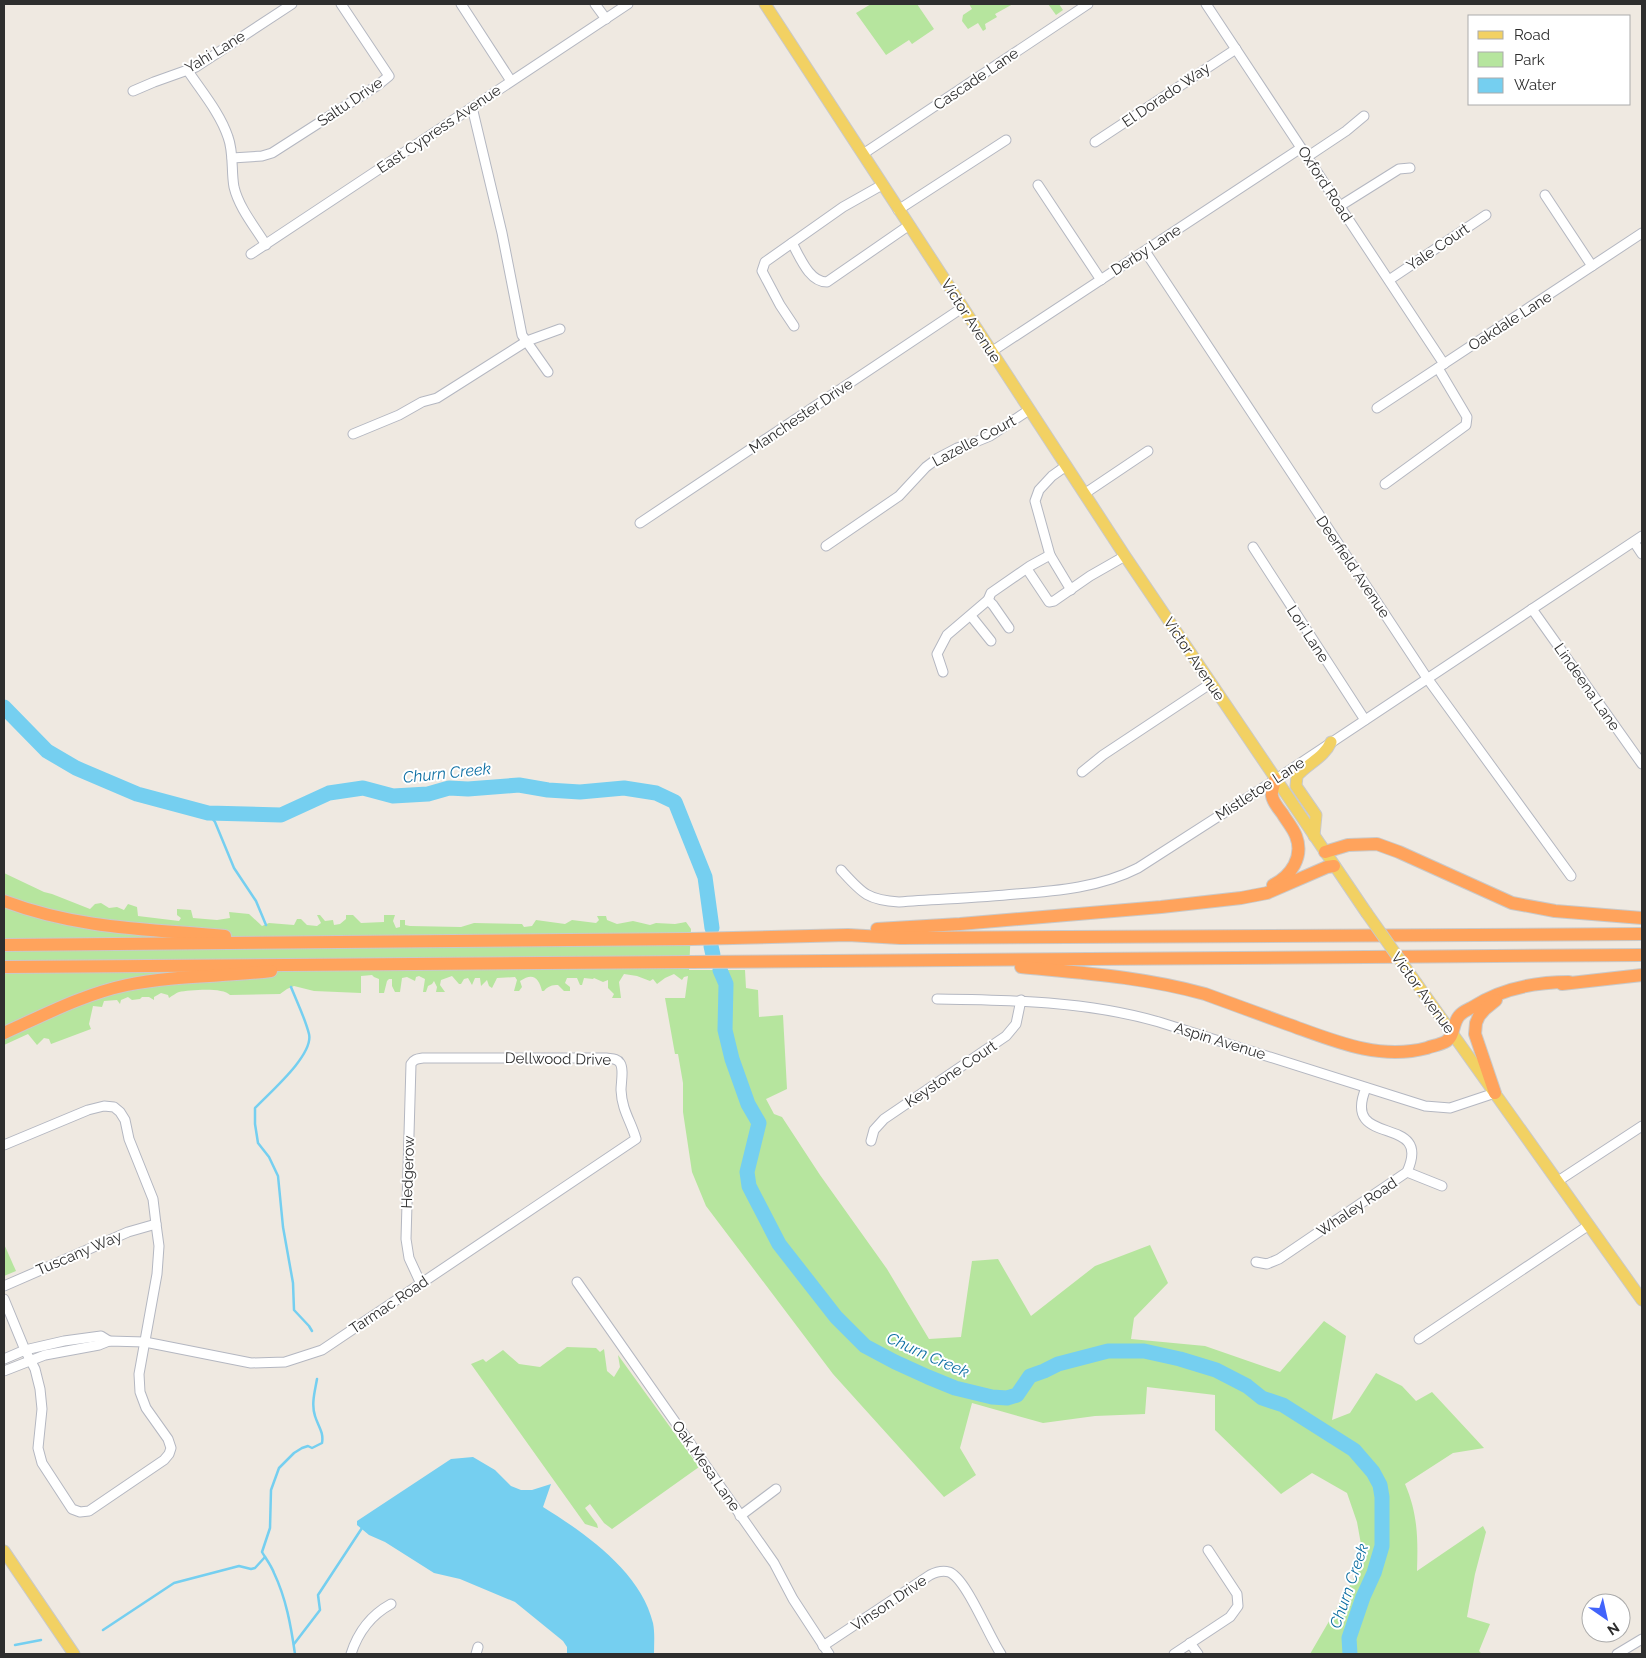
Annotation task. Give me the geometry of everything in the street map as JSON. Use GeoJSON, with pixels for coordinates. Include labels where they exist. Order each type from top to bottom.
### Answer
{"type":"FeatureCollection","features":[{"type":"Feature","properties":{"kind":"highway"},"geometry":{"type":"LineString","coordinates":[[1241,898],[1275,885],[1286,878],[1296,863],[1298,848],[1296,837],[1272,795],[1275,780]]}},
{"type":"Feature","properties":{"kind":"highway"},"geometry":{"type":"LineString","coordinates":[[1325,852],[1348,845],[1377,844],[1512,903],[1555,911],[1642,918]]}},
{"type":"Feature","properties":{"kind":"highway"},"geometry":{"type":"LineString","coordinates":[[848,935],[866,930],[1161,907],[1241,898],[1267,893],[1327,867],[1334,866]]}},
{"type":"Feature","properties":{"kind":"highway"},"geometry":{"type":"LineString","coordinates":[[4,901],[76,922],[241,938],[262,942]]}},
{"type":"Feature","properties":{"kind":"highway"},"geometry":{"type":"LineString","coordinates":[[4,945],[691,939],[848,935],[900,938],[1642,934]]}},
{"type":"Feature","properties":{"kind":"highway"},"geometry":{"type":"LineString","coordinates":[[4,967],[1642,955]]}},
{"type":"Feature","properties":{"kind":"highway"},"geometry":{"type":"LineString","coordinates":[[980,960],[1002,966],[1112,975],[1154,981],[1205,994],[1329,1039],[1362,1049],[1382,1052],[1412,1051],[1445,1042],[1452,1034],[1459,1015],[1489,998],[1523,986],[1548,982],[1569,982],[1642,975]]}},
{"type":"Feature","properties":{"kind":"highway"},"geometry":{"type":"LineString","coordinates":[[4,1033],[84,997],[128,985],[163,979],[256,973],[311,966]]}},
{"type":"Feature","properties":{"kind":"highway"},"geometry":{"type":"LineString","coordinates":[[1495,1093],[1475,1034],[1476,1022],[1480,1016],[1490,1004],[1507,996],[1569,982]]}},
{"type":"Feature","properties":{"kind":"main road","name":"Victor Avenue"},"geometry":{"type":"LineString","coordinates":[[765,4],[908,226],[1210,684],[1366,912],[1642,1300]]}},
{"type":"Feature","properties":{"kind":"main road"},"geometry":{"type":"LineString","coordinates":[[1314,836],[1316,815],[1296,786],[1297,776],[1328,750],[1331,742]]}},
{"type":"Feature","properties":{"kind":"main road"},"geometry":{"type":"LineString","coordinates":[[4,1551],[74,1654]]}},
{"type":"Feature","properties":{"kind":"street","name":"Yahi Lane"},"geometry":{"type":"LineString","coordinates":[[133,91],[188,71],[292,4]]}},
{"type":"Feature","properties":{"kind":"street","name":"Saltu Drive"},"geometry":{"type":"LineString","coordinates":[[232,158],[262,156],[272,153],[389,76],[341,4]]}},
{"type":"Feature","properties":{"kind":"street"},"geometry":{"type":"LineString","coordinates":[[461,4],[511,81]]}},
{"type":"Feature","properties":{"kind":"street"},"geometry":{"type":"LineString","coordinates":[[595,4],[606,19]]}},
{"type":"Feature","properties":{"kind":"street","name":"East Cypress Avenue"},"geometry":{"type":"LineString","coordinates":[[251,254],[628,4]]}},
{"type":"Feature","properties":{"kind":"street","name":"Cascade Lane"},"geometry":{"type":"LineString","coordinates":[[863,154],[1088,4]]}},
{"type":"Feature","properties":{"kind":"street","name":"Oxford Road"},"geometry":{"type":"LineString","coordinates":[[1206,4],[1389,280],[1441,366],[1467,417],[1466,425],[1385,484]]}},
{"type":"Feature","properties":{"kind":"street","name":"El Dorado Way"},"geometry":{"type":"LineString","coordinates":[[1096,142],[1236,49]]}},
{"type":"Feature","properties":{"kind":"street"},"geometry":{"type":"LineString","coordinates":[[188,71],[221,122],[229,138],[236,194],[266,245]]}},
{"type":"Feature","properties":{"kind":"street"},"geometry":{"type":"LineString","coordinates":[[472,106],[502,234],[522,334],[548,372]]}},
{"type":"Feature","properties":{"kind":"street"},"geometry":{"type":"LineString","coordinates":[[1307,157],[1346,131],[1364,116]]}},
{"type":"Feature","properties":{"kind":"street"},"geometry":{"type":"LineString","coordinates":[[898,210],[1006,140]]}},
{"type":"Feature","properties":{"kind":"street","name":"Derby Lane"},"geometry":{"type":"LineString","coordinates":[[991,352],[1301,148]]}},
{"type":"Feature","properties":{"kind":"street"},"geometry":{"type":"LineString","coordinates":[[1340,206],[1399,169],[1410,168]]}},
{"type":"Feature","properties":{"kind":"street"},"geometry":{"type":"LineString","coordinates":[[794,326],[780,305],[762,271],[765,262],[843,207],[882,185]]}},
{"type":"Feature","properties":{"kind":"street"},"geometry":{"type":"LineString","coordinates":[[1038,185],[1101,280]]}},
{"type":"Feature","properties":{"kind":"street"},"geometry":{"type":"LineString","coordinates":[[1545,195],[1592,266]]}},
{"type":"Feature","properties":{"kind":"street","name":"Yale Court"},"geometry":{"type":"LineString","coordinates":[[1389,280],[1486,215]]}},
{"type":"Feature","properties":{"kind":"street"},"geometry":{"type":"LineString","coordinates":[[792,243],[811,275],[820,282],[827,282],[908,226]]}},
{"type":"Feature","properties":{"kind":"street","name":"Oakdale Lane"},"geometry":{"type":"LineString","coordinates":[[1376,408],[1642,233]]}},
{"type":"Feature","properties":{"kind":"street","name":"Deerfield Avenue"},"geometry":{"type":"LineString","coordinates":[[1145,251],[1428,678],[1571,876]]}},
{"type":"Feature","properties":{"kind":"street","name":"Manchester Drive"},"geometry":{"type":"LineString","coordinates":[[640,523],[962,308]]}},
{"type":"Feature","properties":{"kind":"street"},"geometry":{"type":"LineString","coordinates":[[353,434],[399,415],[422,402],[437,398],[527,341],[560,329]]}},
{"type":"Feature","properties":{"kind":"street","name":"Lazelle Court"},"geometry":{"type":"LineString","coordinates":[[826,546],[900,496],[926,467],[938,458],[957,448],[990,436],[1029,410]]}},
{"type":"Feature","properties":{"kind":"street"},"geometry":{"type":"LineString","coordinates":[[1084,494],[1148,451]]}},
{"type":"Feature","properties":{"kind":"street"},"geometry":{"type":"LineString","coordinates":[[1066,466],[1052,476],[1039,490],[1035,501],[1050,555],[1071,590]]}},
{"type":"Feature","properties":{"kind":"street","name":"Mistletoe Lane"},"geometry":{"type":"LineString","coordinates":[[841,870],[868,896],[883,901],[899,902],[1044,892],[1094,884],[1120,877],[1138,868],[1275,780],[1642,536]]}},
{"type":"Feature","properties":{"kind":"street"},"geometry":{"type":"LineString","coordinates":[[1634,542],[1642,554]]}},
{"type":"Feature","properties":{"kind":"street","name":"Lori Lane"},"geometry":{"type":"LineString","coordinates":[[1253,546],[1364,720]]}},
{"type":"Feature","properties":{"kind":"street"},"geometry":{"type":"LineString","coordinates":[[943,672],[937,654],[947,635],[988,600],[991,593],[1050,555]]}},
{"type":"Feature","properties":{"kind":"street"},"geometry":{"type":"LineString","coordinates":[[1027,569],[1049,602],[1054,601],[1090,576],[1125,556]]}},
{"type":"Feature","properties":{"kind":"street"},"geometry":{"type":"LineString","coordinates":[[988,600],[1008,628]]}},
{"type":"Feature","properties":{"kind":"street","name":"Lindeena Lane"},"geometry":{"type":"LineString","coordinates":[[1532,609],[1642,764]]}},
{"type":"Feature","properties":{"kind":"street"},"geometry":{"type":"LineString","coordinates":[[971,616],[991,641]]}},
{"type":"Feature","properties":{"kind":"street"},"geometry":{"type":"LineString","coordinates":[[1082,772],[1210,684]]}},
{"type":"Feature","properties":{"kind":"street","name":"Aspin Avenue"},"geometry":{"type":"LineString","coordinates":[[937,999],[1021,1000],[1068,1004],[1119,1012],[1152,1020],[1425,1106],[1444,1108],[1457,1106],[1495,1093]]}},
{"type":"Feature","properties":{"kind":"street","name":"Keystone Court"},"geometry":{"type":"LineString","coordinates":[[871,1141],[874,1130],[884,1119],[1006,1036],[1016,1024],[1021,1000]]}},
{"type":"Feature","properties":{"kind":"street","name":"Dellwood Drive"},"geometry":{"type":"LineString","coordinates":[[415,1060],[423,1058],[616,1059],[620,1061],[622,1066],[621,1089],[624,1109],[636,1139]]}},
{"type":"Feature","properties":{"kind":"street","name":"Hedgerow"},"geometry":{"type":"LineString","coordinates":[[415,1060],[411,1064],[406,1240],[410,1258],[421,1284]]}},
{"type":"Feature","properties":{"kind":"street","name":"Whaley Road"},"geometry":{"type":"LineString","coordinates":[[1256,1262],[1267,1264],[1279,1259],[1407,1172],[1412,1160],[1411,1146],[1408,1142],[1397,1133],[1372,1126],[1363,1117],[1360,1104],[1366,1088]]}},
{"type":"Feature","properties":{"kind":"street"},"geometry":{"type":"LineString","coordinates":[[4,1145],[88,1110],[104,1106],[114,1107],[125,1120],[129,1139],[153,1200],[158,1246],[156,1274],[139,1374],[140,1392],[146,1408],[168,1440],[171,1448],[164,1460],[89,1511],[80,1512],[72,1509],[42,1463],[38,1448],[42,1408],[40,1389],[35,1369],[4,1299]]}},
{"type":"Feature","properties":{"kind":"street"},"geometry":{"type":"LineString","coordinates":[[1558,1181],[1642,1126]]}},
{"type":"Feature","properties":{"kind":"street","name":"Tarmac Road"},"geometry":{"type":"LineString","coordinates":[[4,1371],[45,1355],[99,1345],[110,1341],[145,1342],[251,1363],[285,1362],[322,1350],[636,1139]]}},
{"type":"Feature","properties":{"kind":"street"},"geometry":{"type":"LineString","coordinates":[[1407,1172],[1442,1186]]}},
{"type":"Feature","properties":{"kind":"street","name":"Tuscany Way"},"geometry":{"type":"LineString","coordinates":[[4,1286],[128,1232],[156,1224]]}},
{"type":"Feature","properties":{"kind":"street"},"geometry":{"type":"LineString","coordinates":[[1419,1339],[1589,1224]]}},
{"type":"Feature","properties":{"kind":"street","name":"Oak Mesa Lane"},"geometry":{"type":"LineString","coordinates":[[576,1282],[774,1563],[793,1600],[829,1654]]}},
{"type":"Feature","properties":{"kind":"street","name":"Tarmac Road"},"geometry":{"type":"LineString","coordinates":[[4,1359],[25,1350],[46,1345],[101,1336],[110,1341]]}},
{"type":"Feature","properties":{"kind":"street"},"geometry":{"type":"LineString","coordinates":[[740,1516],[776,1489]]}},
{"type":"Feature","properties":{"kind":"street"},"geometry":{"type":"LineString","coordinates":[[1174,1654],[1230,1616],[1238,1606],[1237,1594],[1208,1550]]}},
{"type":"Feature","properties":{"kind":"street","name":"Vinson Drive"},"geometry":{"type":"LineString","coordinates":[[823,1646],[930,1575],[941,1571],[950,1572],[962,1583],[1001,1654]]}},
{"type":"Feature","properties":{"kind":"street"},"geometry":{"type":"LineString","coordinates":[[352,1654],[361,1632],[369,1619],[391,1604]]}},
{"type":"Feature","properties":{"kind":"street"},"geometry":{"type":"LineString","coordinates":[[1618,1654],[1642,1639]]}},
{"type":"Feature","properties":{"kind":"street"},"geometry":{"type":"LineString","coordinates":[[1190,1643],[1198,1654]]}},
{"type":"Feature","properties":{"kind":"green space"},"geometry":{"type":"Polygon","coordinates":[[[871,4],[917,4],[934,29],[912,44],[909,40],[886,55],[856,13],[871,4]]]}},
{"type":"Feature","properties":{"kind":"green space"},"geometry":{"type":"Polygon","coordinates":[[[969,4],[1013,4],[995,14],[997,17],[985,24],[986,29],[983,31],[978,23],[968,29],[962,21],[963,15],[972,9],[969,4]]]}},
{"type":"Feature","properties":{"kind":"green space"},"geometry":{"type":"Polygon","coordinates":[[[1048,4],[1059,4],[1063,10],[1056,15],[1048,4]]]}},
{"type":"Feature","properties":{"kind":"green space"},"geometry":{"type":"Polygon","coordinates":[[[4,873],[44,892],[90,909],[95,904],[101,903],[109,908],[117,907],[124,910],[128,904],[137,907],[138,916],[179,921],[181,918],[177,915],[177,909],[191,910],[193,918],[217,920],[230,918],[229,912],[249,914],[262,926],[269,923],[294,925],[297,919],[301,919],[307,925],[317,926],[321,923],[317,915],[320,915],[325,921],[333,920],[334,925],[340,924],[346,919],[346,915],[353,915],[361,923],[384,922],[384,915],[395,915],[393,921],[396,928],[400,927],[400,920],[405,920],[405,925],[410,926],[461,927],[474,923],[522,924],[524,927],[532,926],[536,920],[565,924],[572,920],[596,923],[599,920],[597,916],[606,916],[607,920],[617,924],[633,921],[650,925],[686,922],[691,929],[689,970],[745,970],[746,988],[758,990],[759,1017],[783,1015],[787,1089],[766,1099],[774,1114],[782,1117],[820,1175],[887,1269],[929,1339],[961,1337],[972,1261],[998,1259],[1031,1316],[1095,1266],[1150,1245],[1168,1283],[1134,1318],[1131,1339],[1205,1346],[1280,1372],[1324,1321],[1346,1336],[1332,1420],[1350,1413],[1376,1373],[1402,1386],[1416,1401],[1432,1392],[1484,1448],[1453,1453],[1405,1484],[1415,1516],[1417,1571],[1483,1526],[1486,1532],[1475,1574],[1467,1617],[1490,1624],[1479,1651],[1482,1654],[1310,1654],[1364,1561],[1357,1522],[1347,1493],[1312,1473],[1281,1494],[1215,1430],[1215,1395],[1147,1387],[1145,1414],[1095,1416],[1043,1423],[972,1403],[960,1448],[976,1475],[944,1497],[833,1374],[706,1206],[692,1172],[683,1112],[683,1083],[678,1054],[675,1054],[665,998],[685,998],[688,976],[682,980],[674,974],[657,984],[653,979],[650,981],[624,974],[619,982],[621,998],[612,998],[614,994],[608,988],[608,980],[603,982],[594,978],[584,978],[582,985],[580,985],[577,978],[567,978],[565,983],[570,987],[570,991],[564,991],[558,985],[550,986],[542,991],[535,978],[528,977],[520,981],[522,987],[519,991],[514,991],[517,980],[515,977],[497,978],[492,988],[487,980],[481,986],[480,978],[475,978],[472,985],[468,978],[459,984],[452,976],[441,980],[440,985],[445,992],[436,992],[437,987],[434,981],[428,986],[426,992],[423,992],[425,979],[419,976],[416,977],[415,981],[407,977],[402,978],[400,992],[395,992],[392,986],[392,979],[389,979],[384,993],[379,993],[379,979],[372,975],[361,976],[361,993],[314,991],[294,986],[280,994],[230,995],[221,991],[198,990],[179,992],[169,998],[168,995],[161,993],[154,997],[154,1000],[149,997],[142,997],[132,1000],[128,997],[121,1000],[120,1004],[117,1000],[104,1001],[102,1007],[93,1006],[89,1024],[91,1029],[51,1044],[49,1039],[44,1038],[37,1045],[28,1034],[4,1045],[4,873]]]}},
{"type":"Feature","properties":{"kind":"green space"},"geometry":{"type":"Polygon","coordinates":[[[4,1244],[16,1271],[4,1276],[4,1244]]]}},
{"type":"Feature","properties":{"kind":"green space"},"geometry":{"type":"Polygon","coordinates":[[[567,1347],[596,1348],[600,1352],[604,1349],[607,1371],[614,1377],[620,1367],[618,1355],[699,1467],[612,1529],[604,1523],[590,1504],[585,1508],[598,1528],[585,1524],[471,1364],[483,1359],[486,1362],[503,1350],[519,1364],[540,1367],[567,1347]]]}},
{"type":"Feature","properties":{"kind":"water"},"geometry":{"type":"Polygon","coordinates":[[[473,1457],[495,1470],[511,1486],[521,1490],[532,1490],[551,1484],[543,1507],[593,1542],[624,1571],[637,1587],[647,1604],[653,1623],[654,1654],[567,1654],[567,1647],[563,1641],[515,1602],[460,1579],[434,1573],[385,1542],[369,1535],[357,1525],[357,1521],[451,1459],[473,1457]]]}},
{"type":"Feature","properties":{"kind":"waterway","name":"Churn Creek"},"geometry":{"type":"LineString","coordinates":[[4,707],[47,751],[76,768],[137,794],[208,813],[281,815],[329,793],[363,788],[393,796],[428,794],[449,788],[468,789],[519,785],[548,790],[580,792],[624,788],[656,793],[675,802],[705,877],[712,928]]}},
{"type":"Feature","properties":{"kind":"waterway"},"geometry":{"type":"LineString","coordinates":[[208,813],[215,822],[234,868],[256,901],[266,925]]}},
{"type":"Feature","properties":{"kind":"waterway","name":"Churn Creek"},"geometry":{"type":"LineString","coordinates":[[711,946],[713,955]]}},
{"type":"Feature","properties":{"kind":"waterway","name":"Churn Creek"},"geometry":{"type":"LineString","coordinates":[[720,970],[726,984],[725,1030],[732,1059],[748,1104],[759,1123],[747,1172],[749,1186],[779,1244],[836,1317],[865,1346],[895,1362],[955,1388],[992,1397],[1007,1398],[1017,1395],[1030,1376],[1058,1364],[1108,1351],[1144,1351],[1180,1359],[1216,1370],[1247,1386],[1262,1398],[1283,1405],[1354,1450],[1373,1472],[1380,1485],[1382,1497],[1382,1546],[1374,1573],[1363,1597],[1349,1638],[1350,1654]]}},
{"type":"Feature","properties":{"kind":"waterway"},"geometry":{"type":"LineString","coordinates":[[291,987],[309,1034],[309,1043],[298,1063],[255,1108],[255,1124],[258,1143],[269,1157],[278,1176],[283,1227],[293,1283],[294,1310],[312,1331]]}},
{"type":"Feature","properties":{"kind":"waterway"},"geometry":{"type":"LineString","coordinates":[[295,1654],[282,1592],[273,1570],[262,1552],[270,1528],[271,1490],[279,1468],[302,1448],[308,1446],[312,1448],[322,1443],[321,1432],[313,1407],[317,1379]]}},
{"type":"Feature","properties":{"kind":"waterway"},"geometry":{"type":"LineString","coordinates":[[294,1644],[320,1610],[318,1595],[362,1528]]}},
{"type":"Feature","properties":{"kind":"waterway"},"geometry":{"type":"LineString","coordinates":[[103,1630],[174,1583],[239,1566],[255,1568],[265,1557]]}},
{"type":"Feature","properties":{"kind":"waterway"},"geometry":{"type":"LineString","coordinates":[[15,1645],[41,1640]]}}]}
